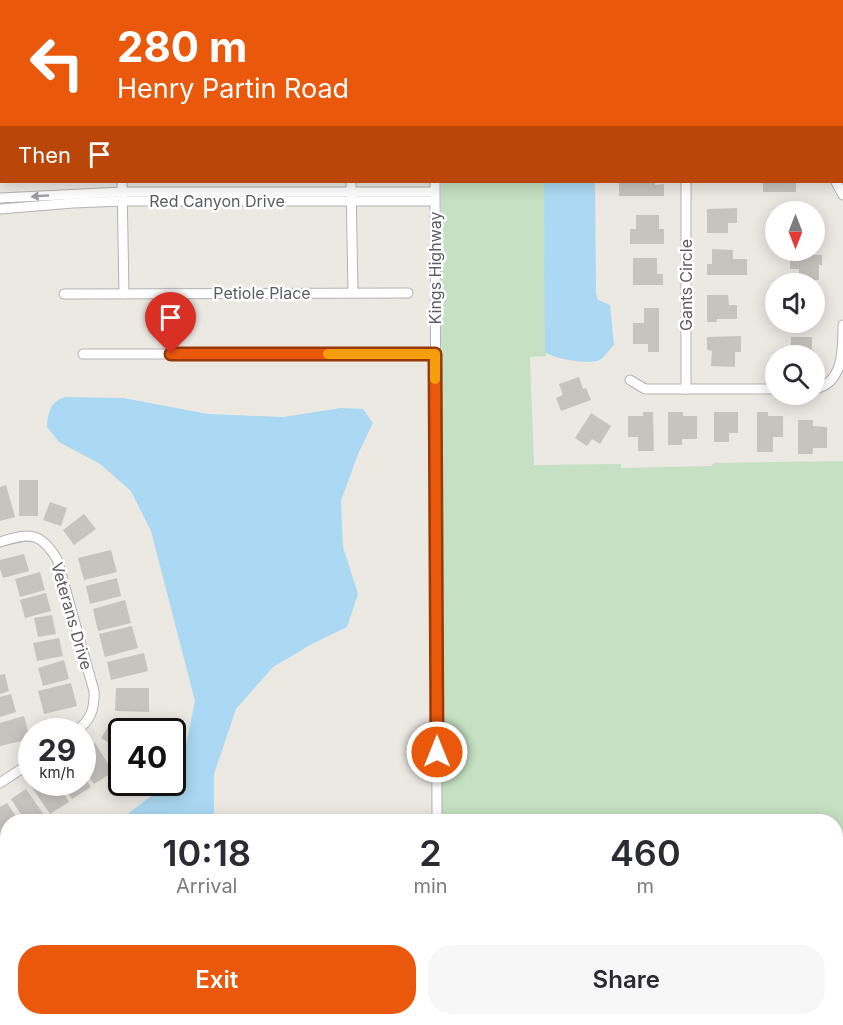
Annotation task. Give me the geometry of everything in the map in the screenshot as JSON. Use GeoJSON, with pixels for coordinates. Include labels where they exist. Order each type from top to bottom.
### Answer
{"type":"FeatureCollection","features":[{"type":"Feature","properties":{"kind":"street"},"geometry":{"type":"LineString","coordinates":[[122,183],[124,294]]}},
{"type":"Feature","properties":{"kind":"street"},"geometry":{"type":"LineString","coordinates":[[351,183],[352,293]]}},
{"type":"Feature","properties":{"kind":"street","name":"Kings Highway"},"geometry":{"type":"LineString","coordinates":[[435,183],[437,814]]}},
{"type":"Feature","properties":{"kind":"street","name":"Gants Circle"},"geometry":{"type":"LineString","coordinates":[[686,183],[686,389]]}},
{"type":"Feature","properties":{"kind":"street","name":"Red Canyon Drive"},"geometry":{"type":"LineString","coordinates":[[0,198],[434,196]]}},
{"type":"Feature","properties":{"kind":"street","name":"Red Canyon Drive"},"geometry":{"type":"LineString","coordinates":[[0,209],[122,197]]}},
{"type":"Feature","properties":{"kind":"street","name":"Petiole Place"},"geometry":{"type":"LineString","coordinates":[[64,294],[408,293]]}},
{"type":"Feature","properties":{"kind":"street"},"geometry":{"type":"LineString","coordinates":[[825,386],[838,375],[842,362],[843,325]]}},
{"type":"Feature","properties":{"kind":"street"},"geometry":{"type":"LineString","coordinates":[[83,354],[435,354]]}},
{"type":"Feature","properties":{"kind":"street"},"geometry":{"type":"LineString","coordinates":[[630,380],[645,389],[765,389]]}},
{"type":"Feature","properties":{"kind":"street","name":"Veterans Drive"},"geometry":{"type":"LineString","coordinates":[[0,542],[25,536],[39,538],[48,545],[57,559],[94,691],[95,703],[90,718]]}},
{"type":"Feature","properties":{"kind":"street"},"geometry":{"type":"LineString","coordinates":[[0,783],[18,771]]}},
{"type":"Feature","properties":{"kind":"green space"},"geometry":{"type":"Polygon","coordinates":[[[441,183],[544,183],[546,356],[530,357],[534,465],[621,464],[621,468],[711,466],[714,463],[843,461],[843,814],[442,814],[441,183]]]}},
{"type":"Feature","properties":{"kind":"water"},"geometry":{"type":"Polygon","coordinates":[[[544,183],[595,183],[596,293],[598,300],[610,305],[614,345],[603,358],[590,362],[573,361],[545,352],[544,183]]]}},
{"type":"Feature","properties":{"kind":"water"},"geometry":{"type":"Polygon","coordinates":[[[66,397],[123,398],[208,414],[283,417],[341,408],[363,409],[373,423],[358,454],[341,501],[343,547],[358,594],[347,627],[273,667],[236,709],[214,774],[214,814],[128,814],[151,796],[186,796],[186,745],[195,701],[151,531],[131,491],[100,464],[59,442],[47,427],[51,408],[56,401],[66,397]]]}},
{"type":"Feature","properties":{"kind":"building"},"geometry":{"type":"Polygon","coordinates":[[[619,183],[664,184],[664,196],[619,196],[619,183]]]}},
{"type":"Feature","properties":{"kind":"building"},"geometry":{"type":"Polygon","coordinates":[[[763,183],[796,183],[796,192],[763,192],[763,183]]]}},
{"type":"Feature","properties":{"kind":"building"},"geometry":{"type":"Polygon","coordinates":[[[737,208],[737,223],[728,223],[728,233],[707,233],[707,209],[737,208]]]}},
{"type":"Feature","properties":{"kind":"building"},"geometry":{"type":"Polygon","coordinates":[[[636,215],[659,215],[659,229],[664,229],[664,244],[630,244],[630,229],[636,229],[636,215]]]}},
{"type":"Feature","properties":{"kind":"building"},"geometry":{"type":"Polygon","coordinates":[[[712,249],[733,250],[733,259],[747,259],[747,275],[707,275],[707,264],[712,264],[712,249]]]}},
{"type":"Feature","properties":{"kind":"building"},"geometry":{"type":"Polygon","coordinates":[[[633,258],[657,258],[657,274],[663,274],[663,285],[633,285],[633,258]]]}},
{"type":"Feature","properties":{"kind":"building"},"geometry":{"type":"Polygon","coordinates":[[[790,261],[822,261],[822,265],[819,265],[819,273],[799,273],[799,269],[790,269],[790,261]]]}},
{"type":"Feature","properties":{"kind":"building"},"geometry":{"type":"Polygon","coordinates":[[[707,295],[728,295],[729,305],[737,305],[737,319],[717,319],[717,322],[707,322],[707,295]]]}},
{"type":"Feature","properties":{"kind":"building"},"geometry":{"type":"Polygon","coordinates":[[[644,308],[659,308],[659,352],[648,352],[648,344],[633,344],[633,323],[644,323],[644,308]]]}},
{"type":"Feature","properties":{"kind":"building"},"geometry":{"type":"Polygon","coordinates":[[[741,336],[741,352],[735,352],[735,367],[711,366],[712,351],[707,350],[707,337],[741,336]]]}},
{"type":"Feature","properties":{"kind":"building"},"geometry":{"type":"Polygon","coordinates":[[[791,337],[812,337],[812,345],[791,345],[791,337]]]}},
{"type":"Feature","properties":{"kind":"building"},"geometry":{"type":"Polygon","coordinates":[[[579,377],[583,389],[586,388],[591,400],[561,411],[556,398],[563,395],[559,384],[579,377]]]}},
{"type":"Feature","properties":{"kind":"building"},"geometry":{"type":"Polygon","coordinates":[[[643,412],[653,412],[654,451],[638,451],[638,437],[628,437],[628,416],[643,416],[643,412]]]}},
{"type":"Feature","properties":{"kind":"building"},"geometry":{"type":"Polygon","coordinates":[[[668,412],[683,412],[683,416],[697,416],[697,439],[682,439],[682,445],[668,445],[668,412]]]}},
{"type":"Feature","properties":{"kind":"building"},"geometry":{"type":"Polygon","coordinates":[[[714,412],[738,412],[738,433],[729,433],[729,442],[714,442],[714,412]]]}},
{"type":"Feature","properties":{"kind":"building"},"geometry":{"type":"Polygon","coordinates":[[[757,412],[768,412],[768,416],[783,416],[783,437],[773,437],[773,452],[757,452],[757,412]]]}},
{"type":"Feature","properties":{"kind":"building"},"geometry":{"type":"Polygon","coordinates":[[[591,413],[611,426],[600,444],[592,439],[587,446],[575,438],[591,413]]]}},
{"type":"Feature","properties":{"kind":"building"},"geometry":{"type":"Polygon","coordinates":[[[798,420],[813,420],[813,426],[827,427],[827,448],[813,448],[813,454],[798,454],[798,420]]]}},
{"type":"Feature","properties":{"kind":"building"},"geometry":{"type":"Polygon","coordinates":[[[19,480],[38,480],[38,516],[19,516],[19,480]]]}},
{"type":"Feature","properties":{"kind":"building"},"geometry":{"type":"Polygon","coordinates":[[[6,485],[15,517],[0,521],[0,487],[6,485]]]}},
{"type":"Feature","properties":{"kind":"building"},"geometry":{"type":"Polygon","coordinates":[[[50,502],[67,508],[61,526],[43,520],[50,502]]]}},
{"type":"Feature","properties":{"kind":"building"},"geometry":{"type":"Polygon","coordinates":[[[84,514],[96,529],[74,545],[63,530],[84,514]]]}},
{"type":"Feature","properties":{"kind":"building"},"geometry":{"type":"Polygon","coordinates":[[[111,550],[117,572],[84,580],[78,558],[111,550]]]}},
{"type":"Feature","properties":{"kind":"building"},"geometry":{"type":"Polygon","coordinates":[[[24,554],[29,571],[3,578],[0,560],[24,554]]]}},
{"type":"Feature","properties":{"kind":"building"},"geometry":{"type":"Polygon","coordinates":[[[40,572],[45,590],[20,597],[15,579],[40,572]]]}},
{"type":"Feature","properties":{"kind":"building"},"geometry":{"type":"Polygon","coordinates":[[[117,578],[121,596],[90,604],[86,586],[117,578]]]}},
{"type":"Feature","properties":{"kind":"building"},"geometry":{"type":"Polygon","coordinates":[[[46,593],[51,611],[25,618],[20,600],[46,593]]]}},
{"type":"Feature","properties":{"kind":"building"},"geometry":{"type":"Polygon","coordinates":[[[125,600],[131,623],[98,631],[93,609],[125,600]]]}},
{"type":"Feature","properties":{"kind":"building"},"geometry":{"type":"Polygon","coordinates":[[[52,615],[56,634],[38,637],[34,618],[52,615]]]}},
{"type":"Feature","properties":{"kind":"building"},"geometry":{"type":"Polygon","coordinates":[[[132,626],[138,648],[105,657],[99,634],[132,626]]]}},
{"type":"Feature","properties":{"kind":"building"},"geometry":{"type":"Polygon","coordinates":[[[59,638],[63,656],[37,661],[33,643],[59,638]]]}},
{"type":"Feature","properties":{"kind":"building"},"geometry":{"type":"Polygon","coordinates":[[[144,653],[148,671],[111,680],[107,662],[144,653]]]}},
{"type":"Feature","properties":{"kind":"building"},"geometry":{"type":"Polygon","coordinates":[[[64,660],[69,679],[43,686],[38,668],[64,660]]]}},
{"type":"Feature","properties":{"kind":"building"},"geometry":{"type":"Polygon","coordinates":[[[5,674],[9,691],[0,694],[0,675],[5,674]]]}},
{"type":"Feature","properties":{"kind":"building"},"geometry":{"type":"Polygon","coordinates":[[[71,683],[77,706],[44,714],[38,691],[71,683]]]}},
{"type":"Feature","properties":{"kind":"building"},"geometry":{"type":"Polygon","coordinates":[[[116,688],[149,688],[149,712],[115,711],[116,688]]]}},
{"type":"Feature","properties":{"kind":"building"},"geometry":{"type":"Polygon","coordinates":[[[11,694],[16,712],[0,717],[0,697],[11,694]]]}},
{"type":"Feature","properties":{"kind":"building"},"geometry":{"type":"Polygon","coordinates":[[[24,716],[25,718],[18,718],[18,742],[0,746],[0,723],[24,716]]]}},
{"type":"Feature","properties":{"kind":"building"},"geometry":{"type":"Polygon","coordinates":[[[108,727],[108,742],[101,738],[108,727]]]}},
{"type":"Feature","properties":{"kind":"building"},"geometry":{"type":"Polygon","coordinates":[[[96,745],[108,764],[108,775],[96,783],[96,745]]]}},
{"type":"Feature","properties":{"kind":"building"},"geometry":{"type":"Polygon","coordinates":[[[18,794],[31,796],[43,814],[21,814],[11,799],[18,794]]]}},
{"type":"Feature","properties":{"kind":"building"},"geometry":{"type":"Polygon","coordinates":[[[38,796],[65,796],[69,802],[50,814],[38,796]]]}},
{"type":"Feature","properties":{"kind":"building"},"geometry":{"type":"Polygon","coordinates":[[[7,803],[15,814],[0,814],[0,807],[7,803]]]}},
{"type":"Feature","properties":{"kind":"slow traffic"},"geometry":{"type":"LineString","coordinates":[[328,354],[435,354],[435,379]]}},
{"type":"Feature","properties":{"kind":"route"},"geometry":{"type":"LineString","coordinates":[[171,354],[435,354],[437,752]]}}]}
